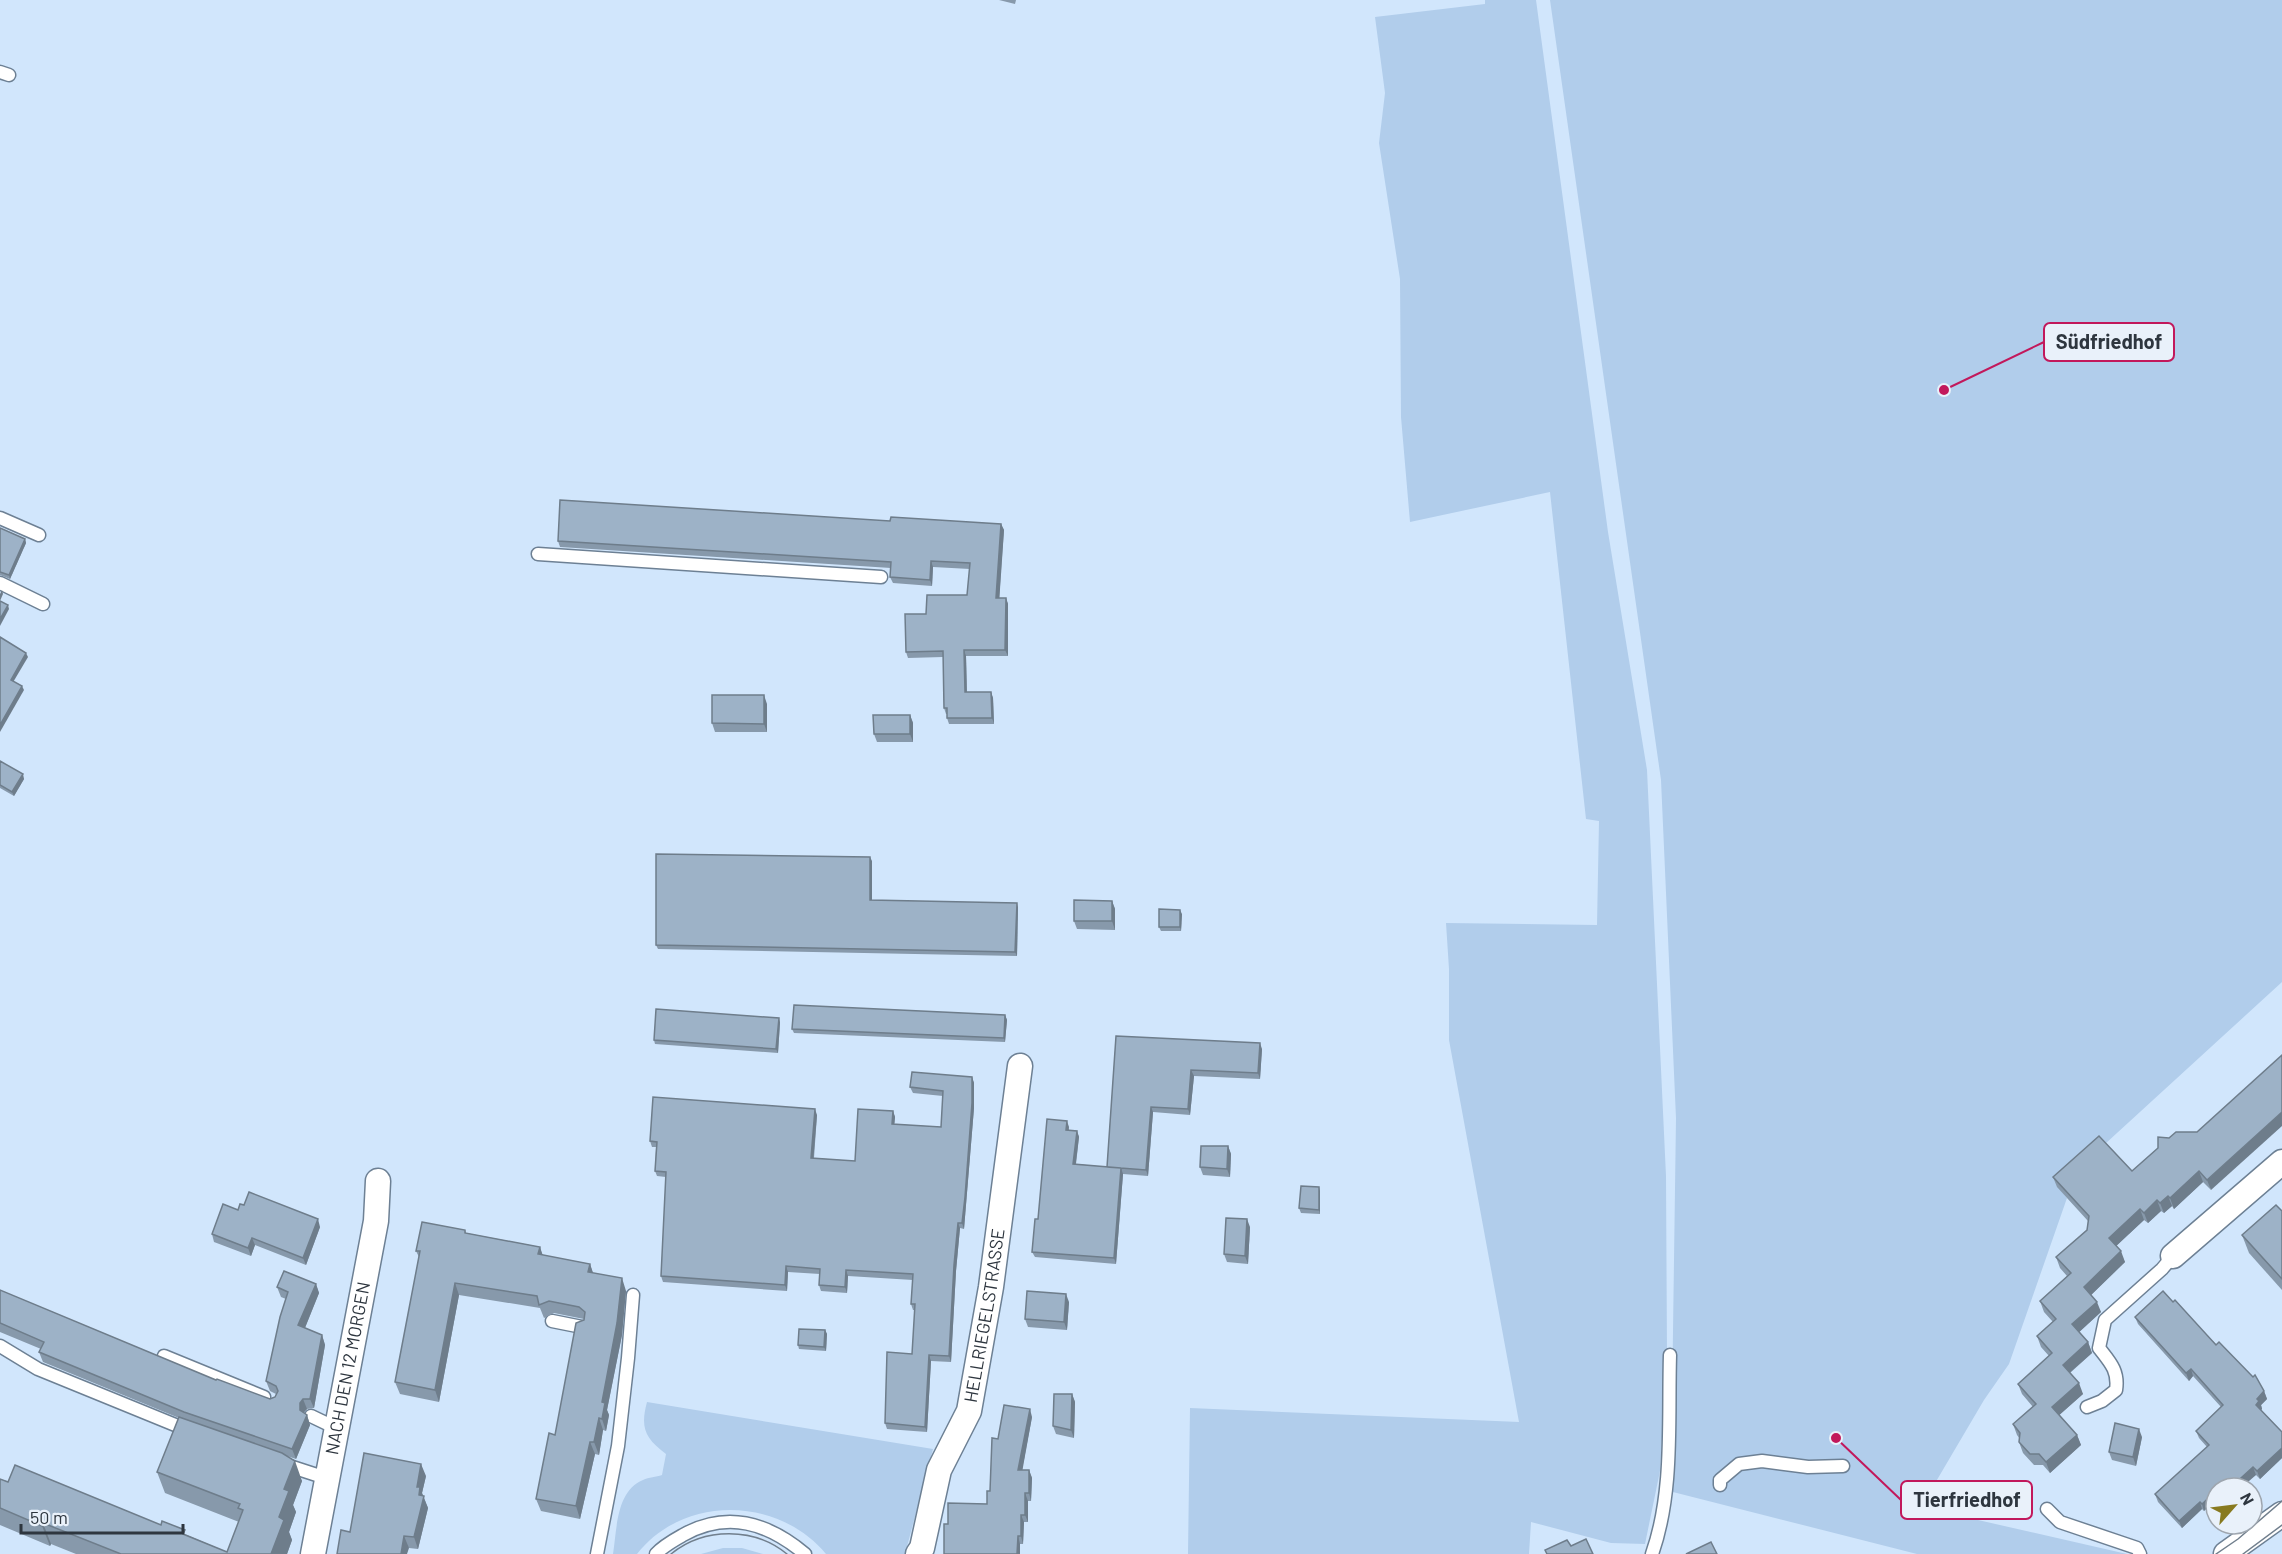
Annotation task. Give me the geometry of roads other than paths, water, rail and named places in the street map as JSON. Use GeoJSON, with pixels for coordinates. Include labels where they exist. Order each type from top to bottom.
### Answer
{"type":"FeatureCollection","features":[{"type":"Feature","properties":{"kind":"street","name":"HELLRIEGELSTRASSE"},"geometry":{"type":"LineString","coordinates":[[918,1554],[922,1548],[939,1470],[969,1411],[991,1287],[1020,1066]]}},
{"type":"Feature","properties":{"kind":"street"},"geometry":{"type":"LineString","coordinates":[[2173,1256],[2282,1162]]}},
{"type":"Feature","properties":{"kind":"street","name":"NACH DEN 12 MORGEN"},"geometry":{"type":"LineString","coordinates":[[313,1554],[376,1221],[378,1181]]}},
{"type":"Feature","properties":{"kind":"street"},"geometry":{"type":"LineString","coordinates":[[2226,1554],[2282,1514]]}},
{"type":"Feature","properties":{"kind":"lane"},"geometry":{"type":"LineString","coordinates":[[0,518],[39,535]]}},
{"type":"Feature","properties":{"kind":"lane"},"geometry":{"type":"LineString","coordinates":[[538,554],[881,577]]}},
{"type":"Feature","properties":{"kind":"lane"},"geometry":{"type":"LineString","coordinates":[[0,583],[43,604]]}},
{"type":"Feature","properties":{"kind":"lane"},"geometry":{"type":"LineString","coordinates":[[2087,1407],[2102,1401],[2116,1390],[2118,1377],[2099,1348],[2105,1320],[2162,1269],[2173,1256]]}},
{"type":"Feature","properties":{"kind":"lane"},"geometry":{"type":"LineString","coordinates":[[597,1554],[618,1446],[626,1335],[633,1295]]}},
{"type":"Feature","properties":{"kind":"lane"},"geometry":{"type":"LineString","coordinates":[[552,1321],[582,1327]]}},
{"type":"Feature","properties":{"kind":"lane"},"geometry":{"type":"LineString","coordinates":[[0,1346],[38,1369],[207,1437]]}},
{"type":"Feature","properties":{"kind":"lane"},"geometry":{"type":"LineString","coordinates":[[1652,1554],[1659,1533],[1667,1476],[1670,1354]]}},
{"type":"Feature","properties":{"kind":"lane"},"geometry":{"type":"LineString","coordinates":[[164,1356],[273,1401]]}},
{"type":"Feature","properties":{"kind":"lane"},"geometry":{"type":"LineString","coordinates":[[311,1416],[336,1428]]}},
{"type":"Feature","properties":{"kind":"lane"},"geometry":{"type":"LineString","coordinates":[[273,1461],[326,1478]]}},
{"type":"Feature","properties":{"kind":"lane"},"geometry":{"type":"LineString","coordinates":[[1720,1485],[1720,1480],[1739,1464],[1762,1461],[1808,1467],[1843,1466]]}},
{"type":"Feature","properties":{"kind":"lane"},"geometry":{"type":"LineString","coordinates":[[2047,1509],[2060,1522],[2137,1548],[2140,1554]]}},
{"type":"Feature","properties":{"kind":"lane"},"geometry":{"type":"LineString","coordinates":[[656,1554],[693,1529],[728,1522],[764,1527],[805,1554]]}},
{"type":"Feature","properties":{"kind":"tram line"},"geometry":{"type":"LineString","coordinates":[[2216,1554],[2238,1539],[2282,1501]]}},
{"type":"Feature","properties":{"kind":"tram line"},"geometry":{"type":"LineString","coordinates":[[2243,1554],[2282,1525]]}},
{"type":"Feature","properties":{"kind":"tram line"},"geometry":{"type":"LineString","coordinates":[[671,1554],[698,1539],[729,1534],[760,1539],[787,1554]]}},
{"type":"Feature","properties":{"kind":"place","name":"Südfriedhof"},"geometry":{"type":"Point","coordinates":[1944,390]}},
{"type":"Feature","properties":{"kind":"place","name":"Tierfriedhof"},"geometry":{"type":"Point","coordinates":[1836,1438]}}]}
